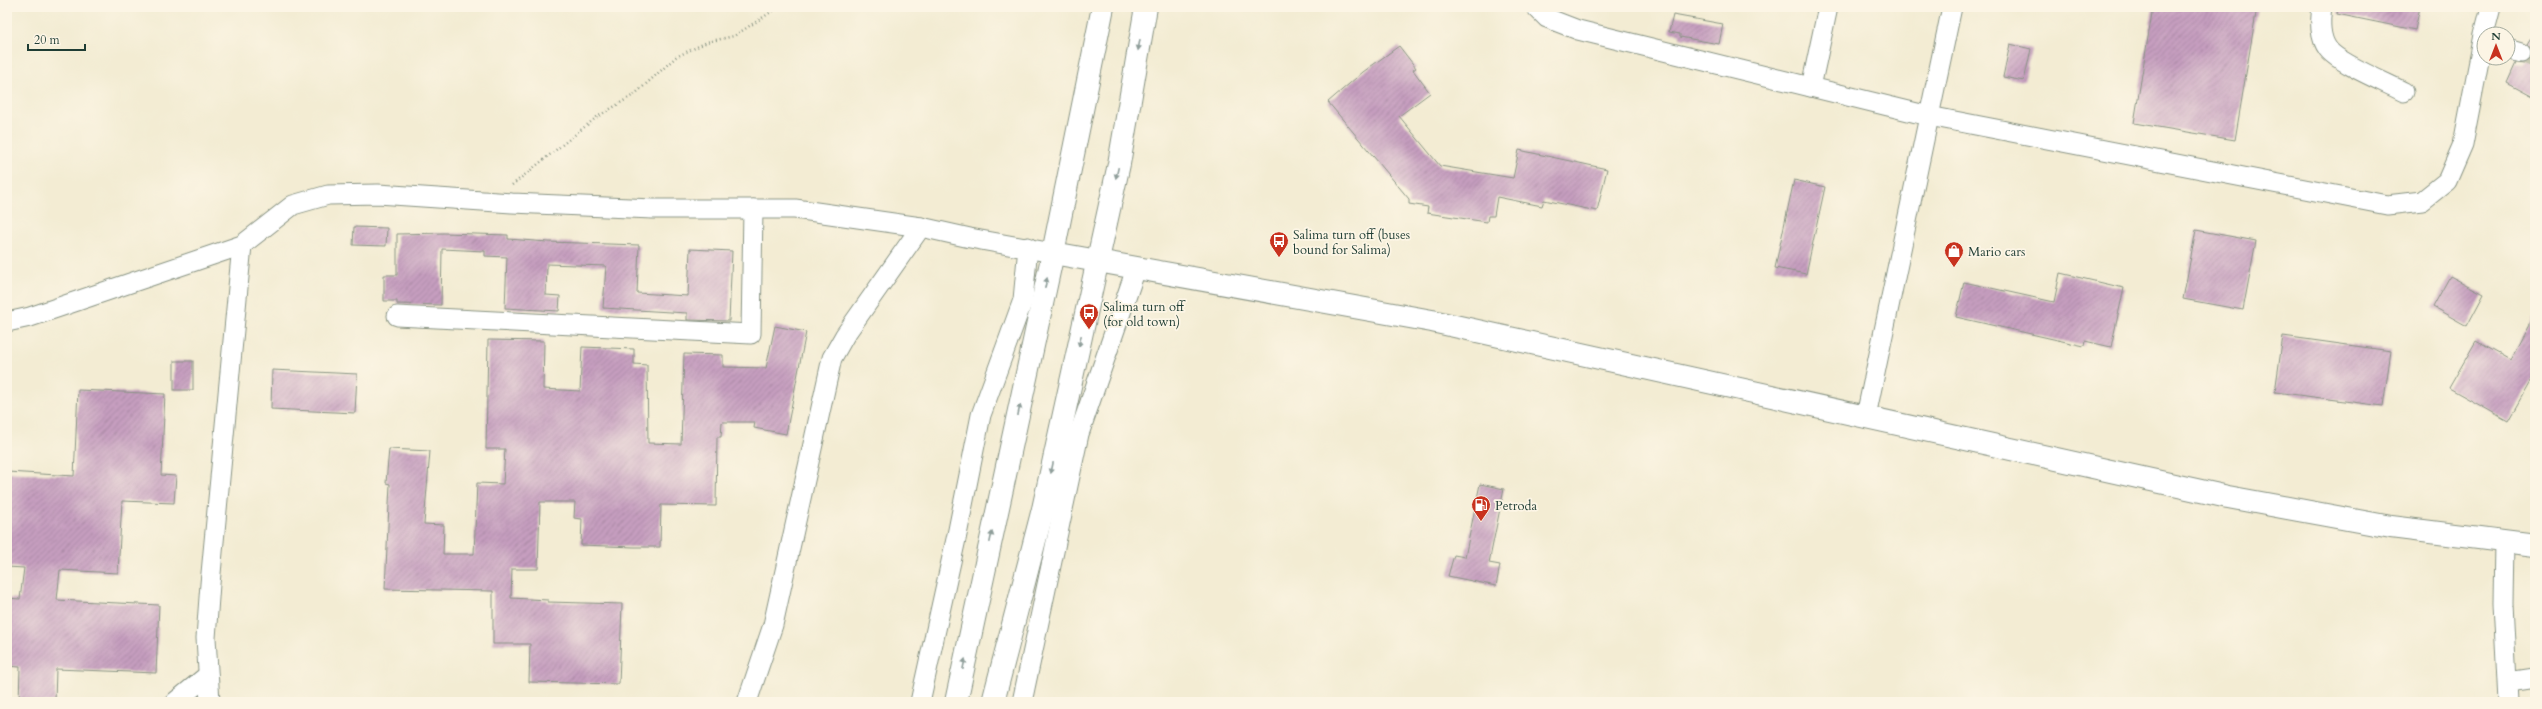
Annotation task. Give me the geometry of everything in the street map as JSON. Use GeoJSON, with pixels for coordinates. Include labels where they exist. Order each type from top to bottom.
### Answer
{"type":"FeatureCollection","features":[{"type":"Feature","properties":{"kind":"highway"},"geometry":{"type":"LineString","coordinates":[[956,702],[1053,253],[1103,7]]}},
{"type":"Feature","properties":{"kind":"highway"},"geometry":{"type":"LineString","coordinates":[[993,702],[1043,509],[1119,164],[1146,7]]}},
{"type":"Feature","properties":{"kind":"highway"},"geometry":{"type":"LineString","coordinates":[[1053,253],[1136,269],[1255,288],[1432,321],[2228,497],[2391,527],[2535,545]]}},
{"type":"Feature","properties":{"kind":"street"},"geometry":{"type":"LineString","coordinates":[[1536,7],[1547,18],[1578,30],[1929,116],[2387,205],[2422,201],[2447,181],[2464,144],[2479,66]]}},
{"type":"Feature","properties":{"kind":"street"},"geometry":{"type":"LineString","coordinates":[[1811,87],[1828,7]]}},
{"type":"Feature","properties":{"kind":"street"},"geometry":{"type":"LineString","coordinates":[[1866,416],[1952,7]]}},
{"type":"Feature","properties":{"kind":"street"},"geometry":{"type":"LineString","coordinates":[[2322,7],[2321,33],[2328,50],[2350,64],[2404,92]]}},
{"type":"Feature","properties":{"kind":"street"},"geometry":{"type":"LineString","coordinates":[[2487,26],[2491,7]]}},
{"type":"Feature","properties":{"kind":"street"},"geometry":{"type":"LineString","coordinates":[[7,322],[30,317],[242,245],[293,205],[328,195],[378,194],[512,203],[653,209],[795,208],[921,227],[970,238],[1028,247],[1053,253]]}},
{"type":"Feature","properties":{"kind":"street"},"geometry":{"type":"LineString","coordinates":[[397,316],[751,334],[753,208]]}},
{"type":"Feature","properties":{"kind":"street"},"geometry":{"type":"LineString","coordinates":[[747,702],[773,625],[832,358],[849,330],[921,227]]}},
{"type":"Feature","properties":{"kind":"street"},"geometry":{"type":"LineString","coordinates":[[210,702],[206,638],[242,245]]}},
{"type":"Feature","properties":{"kind":"street"},"geometry":{"type":"LineString","coordinates":[[920,702],[958,530],[981,415],[1023,300],[1028,247]]}},
{"type":"Feature","properties":{"kind":"street"},"geometry":{"type":"LineString","coordinates":[[1022,702],[1079,434],[1136,269]]}},
{"type":"Feature","properties":{"kind":"street"},"geometry":{"type":"LineString","coordinates":[[2504,542],[2503,603],[2508,702]]}},
{"type":"Feature","properties":{"kind":"street"},"geometry":{"type":"LineString","coordinates":[[175,702],[208,675]]}},
{"type":"Feature","properties":{"kind":"street"},"geometry":{"type":"LineString","coordinates":[[2508,682],[2535,678]]}},
{"type":"Feature","properties":{"kind":"path"},"geometry":{"type":"LineString","coordinates":[[512,203],[512,184],[597,117],[635,94],[676,57],[707,42],[734,36],[780,7]]}},
{"type":"Feature","properties":{"kind":"building"},"geometry":{"type":"Polygon","coordinates":[[[2153,7],[2257,7],[2235,140],[2134,123],[2153,7]]]}},
{"type":"Feature","properties":{"kind":"building"},"geometry":{"type":"Polygon","coordinates":[[[2338,7],[2420,7],[2415,30],[2337,14],[2338,7]]]}},
{"type":"Feature","properties":{"kind":"building"},"geometry":{"type":"Polygon","coordinates":[[[1673,15],[1723,24],[1719,44],[1680,37],[1680,34],[1669,32],[1673,15]]]}},
{"type":"Feature","properties":{"kind":"building"},"geometry":{"type":"Polygon","coordinates":[[[2535,31],[2535,98],[2507,83],[2516,66],[2516,63],[2524,64],[2531,57],[2532,50],[2527,44],[2535,31]]]}},
{"type":"Feature","properties":{"kind":"building"},"geometry":{"type":"Polygon","coordinates":[[[2010,44],[2031,49],[2024,81],[2003,77],[2010,44]]]}},
{"type":"Feature","properties":{"kind":"building"},"geometry":{"type":"Polygon","coordinates":[[[1399,46],[1416,68],[1413,70],[1430,93],[1399,116],[1440,166],[1513,178],[1519,150],[1607,169],[1597,211],[1544,200],[1542,206],[1497,197],[1494,216],[1488,216],[1487,222],[1427,213],[1428,207],[1409,204],[1409,199],[1328,102],[1363,72],[1399,46]]]}},
{"type":"Feature","properties":{"kind":"building"},"geometry":{"type":"Polygon","coordinates":[[[1794,180],[1825,187],[1806,274],[1775,268],[1794,180]]]}},
{"type":"Feature","properties":{"kind":"building"},"geometry":{"type":"Polygon","coordinates":[[[354,227],[387,228],[386,246],[353,245],[354,227]]]}},
{"type":"Feature","properties":{"kind":"building"},"geometry":{"type":"Polygon","coordinates":[[[2196,230],[2256,241],[2243,310],[2183,299],[2196,230]]]}},
{"type":"Feature","properties":{"kind":"building"},"geometry":{"type":"Polygon","coordinates":[[[444,233],[508,235],[508,239],[548,242],[639,245],[637,293],[688,296],[690,249],[732,251],[729,321],[687,320],[687,313],[603,308],[606,266],[547,264],[546,295],[560,296],[559,311],[505,308],[507,257],[485,256],[485,251],[442,249],[441,305],[397,304],[397,301],[384,301],[384,275],[397,275],[397,234],[444,233]]]}},
{"type":"Feature","properties":{"kind":"building"},"geometry":{"type":"Polygon","coordinates":[[[2060,273],[2124,288],[2111,347],[2085,341],[2084,346],[1956,317],[1964,282],[2054,302],[2060,273]]]}},
{"type":"Feature","properties":{"kind":"building"},"geometry":{"type":"Polygon","coordinates":[[[2450,276],[2484,294],[2467,326],[2433,307],[2450,276]]]}},
{"type":"Feature","properties":{"kind":"building"},"geometry":{"type":"Polygon","coordinates":[[[2535,314],[2535,373],[2508,421],[2449,388],[2476,341],[2510,360],[2535,314]]]}},
{"type":"Feature","properties":{"kind":"building"},"geometry":{"type":"Polygon","coordinates":[[[775,326],[806,332],[786,434],[754,428],[755,422],[722,422],[721,437],[717,437],[716,506],[661,505],[660,547],[634,547],[581,545],[582,519],[574,518],[575,502],[540,502],[538,569],[512,569],[511,598],[548,600],[548,602],[622,604],[619,684],[529,682],[530,644],[493,644],[493,591],[385,589],[390,484],[386,483],[389,449],[430,451],[424,524],[444,525],[443,554],[474,554],[477,483],[503,484],[505,449],[486,449],[488,340],[544,341],[543,389],[580,391],[582,347],[634,349],[634,364],[647,365],[648,443],[681,444],[684,354],[723,355],[723,367],[766,368],[775,326]]]}},
{"type":"Feature","properties":{"kind":"building"},"geometry":{"type":"Polygon","coordinates":[[[2283,336],[2391,351],[2383,406],[2275,392],[2283,336]]]}},
{"type":"Feature","properties":{"kind":"building"},"geometry":{"type":"Polygon","coordinates":[[[174,361],[193,361],[193,390],[174,390],[174,361]]]}},
{"type":"Feature","properties":{"kind":"building"},"geometry":{"type":"Polygon","coordinates":[[[272,370],[357,374],[355,413],[271,409],[272,370]]]}},
{"type":"Feature","properties":{"kind":"building"},"geometry":{"type":"Polygon","coordinates":[[[78,390],[165,394],[161,475],[176,476],[174,503],[122,501],[118,573],[60,570],[57,600],[159,605],[156,673],[56,669],[55,702],[19,702],[20,667],[7,666],[7,598],[20,599],[24,568],[7,567],[7,472],[74,476],[78,390]]]}},
{"type":"Feature","properties":{"kind":"building"},"geometry":{"type":"Polygon","coordinates":[[[1480,484],[1504,489],[1489,563],[1500,565],[1496,586],[1448,576],[1454,555],[1465,557],[1480,484]]]}},
{"type":"Feature","properties":{"kind":"tunnel"},"geometry":{"type":"LineString","coordinates":[[2521,53],[2535,58]]}},
{"type":"Feature","properties":{"kind":"place","name":"Salima turn off (buses bound for Salima)"},"geometry":{"type":"Point","coordinates":[1279,258]}},
{"type":"Feature","properties":{"kind":"place","name":"Mario cars"},"geometry":{"type":"Point","coordinates":[1954,268]}},
{"type":"Feature","properties":{"kind":"place","name":"Salima turn off (for old town)"},"geometry":{"type":"Point","coordinates":[1089,330]}},
{"type":"Feature","properties":{"kind":"place","name":"Petroda"},"geometry":{"type":"Point","coordinates":[1481,522]}}]}
